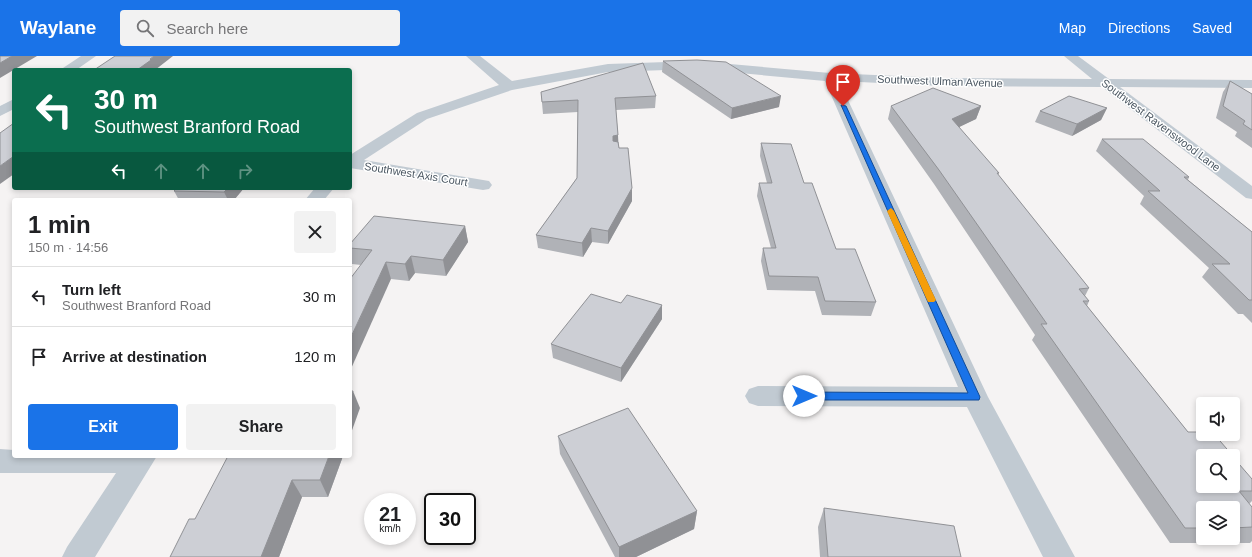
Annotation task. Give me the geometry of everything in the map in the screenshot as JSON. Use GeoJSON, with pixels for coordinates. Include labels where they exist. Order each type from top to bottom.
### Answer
{"type":"FeatureCollection","features":[{"type":"Feature","properties":{"kind":"street"},"geometry":{"type":"LineString","coordinates":[[70,68],[90,56]]}},
{"type":"Feature","properties":{"kind":"street"},"geometry":{"type":"LineString","coordinates":[[472,56],[510,86]]}},
{"type":"Feature","properties":{"kind":"street","name":"Southwest Ravenswood Lane"},"geometry":{"type":"LineString","coordinates":[[1070,56],[1252,194]]}},
{"type":"Feature","properties":{"kind":"street","name":"Southwest Ulman Avenue"},"geometry":{"type":"LineString","coordinates":[[352,161],[422,116],[510,86],[608,68],[696,65],[830,77],[942,82],[1252,84]]}},
{"type":"Feature","properties":{"kind":"street"},"geometry":{"type":"LineString","coordinates":[[830,77],[975,397],[1059,557]]}},
{"type":"Feature","properties":{"kind":"street"},"geometry":{"type":"LineString","coordinates":[[0,112],[12,104]]}},
{"type":"Feature","properties":{"kind":"street","name":"Southwest Axis Court"},"geometry":{"type":"LineString","coordinates":[[352,162],[483,185]]}},
{"type":"Feature","properties":{"kind":"street"},"geometry":{"type":"LineString","coordinates":[[316,198],[323,190]]}},
{"type":"Feature","properties":{"kind":"street"},"geometry":{"type":"LineString","coordinates":[[758,396],[975,397]]}},
{"type":"Feature","properties":{"kind":"street"},"geometry":{"type":"LineString","coordinates":[[0,461],[141,459]]}},
{"type":"Feature","properties":{"kind":"street"},"geometry":{"type":"LineString","coordinates":[[78,557],[141,459]]}},
{"type":"Feature","properties":{"kind":"building"},"geometry":{"type":"Polygon","coordinates":[[[0,56],[12,56],[0,63],[0,56]]]}},
{"type":"Feature","properties":{"kind":"building"},"geometry":{"type":"Polygon","coordinates":[[[115,56],[154,56],[140,68],[97,68],[115,56]]]}},
{"type":"Feature","properties":{"kind":"building"},"geometry":{"type":"Polygon","coordinates":[[[697,60],[726,62],[781,96],[732,108],[663,61],[697,60]]]}},
{"type":"Feature","properties":{"kind":"building"},"geometry":{"type":"Polygon","coordinates":[[[643,63],[656,96],[615,98],[618,135],[613,136],[613,141],[618,142],[619,148],[628,148],[632,188],[608,231],[591,228],[582,243],[536,235],[577,178],[578,100],[542,102],[541,92],[643,63]]]}},
{"type":"Feature","properties":{"kind":"building"},"geometry":{"type":"Polygon","coordinates":[[[1230,81],[1252,94],[1252,130],[1243,124],[1245,121],[1223,106],[1230,81]]]}},
{"type":"Feature","properties":{"kind":"building"},"geometry":{"type":"Polygon","coordinates":[[[933,88],[981,106],[952,119],[999,173],[997,173],[1089,288],[1079,289],[1089,301],[1083,301],[1188,432],[1196,432],[1196,441],[1220,441],[1227,449],[1196,449],[1196,493],[1240,492],[1252,507],[1252,527],[1240,528],[1240,501],[1196,501],[1196,528],[1185,528],[1041,324],[1047,324],[939,170],[891,106],[933,88]]]}},
{"type":"Feature","properties":{"kind":"building"},"geometry":{"type":"Polygon","coordinates":[[[1069,96],[1107,108],[1077,124],[1040,111],[1069,96]]]}},
{"type":"Feature","properties":{"kind":"building"},"geometry":{"type":"Polygon","coordinates":[[[12,124],[12,157],[0,166],[0,133],[12,124]]]}},
{"type":"Feature","properties":{"kind":"building"},"geometry":{"type":"Polygon","coordinates":[[[1102,139],[1143,139],[1189,177],[1184,177],[1252,232],[1252,300],[1249,300],[1212,264],[1230,264],[1148,191],[1160,191],[1102,139]]]}},
{"type":"Feature","properties":{"kind":"building"},"geometry":{"type":"Polygon","coordinates":[[[761,143],[791,144],[804,183],[812,183],[836,249],[855,249],[876,302],[825,301],[818,277],[769,276],[763,248],[776,248],[759,183],[772,183],[761,143]]]}},
{"type":"Feature","properties":{"kind":"building"},"geometry":{"type":"Polygon","coordinates":[[[175,190],[226,190],[224,192],[174,191],[175,190]]]}},
{"type":"Feature","properties":{"kind":"building"},"geometry":{"type":"Polygon","coordinates":[[[374,216],[465,226],[443,260],[411,256],[405,264],[386,262],[352,335],[352,276],[372,250],[352,248],[352,242],[374,216]]]}},
{"type":"Feature","properties":{"kind":"building"},"geometry":{"type":"Polygon","coordinates":[[[591,294],[621,303],[627,295],[662,305],[621,368],[551,344],[591,294]]]}},
{"type":"Feature","properties":{"kind":"building"},"geometry":{"type":"Polygon","coordinates":[[[628,408],[697,511],[619,547],[558,436],[628,408]]]}},
{"type":"Feature","properties":{"kind":"building"},"geometry":{"type":"Polygon","coordinates":[[[227,458],[328,458],[320,480],[292,480],[261,557],[170,557],[189,519],[195,519],[227,458]]]}},
{"type":"Feature","properties":{"kind":"building"},"geometry":{"type":"Polygon","coordinates":[[[1240,465],[1252,479],[1252,491],[1240,491],[1240,465]]]}},
{"type":"Feature","properties":{"kind":"building"},"geometry":{"type":"Polygon","coordinates":[[[824,508],[954,526],[961,557],[828,557],[824,508]]]}},
{"type":"Feature","properties":{"kind":"slow traffic"},"geometry":{"type":"LineString","coordinates":[[891,211],[931,300]]}},
{"type":"Feature","properties":{"kind":"route"},"geometry":{"type":"LineString","coordinates":[[804,396],[975,397],[843,106]]}}]}
